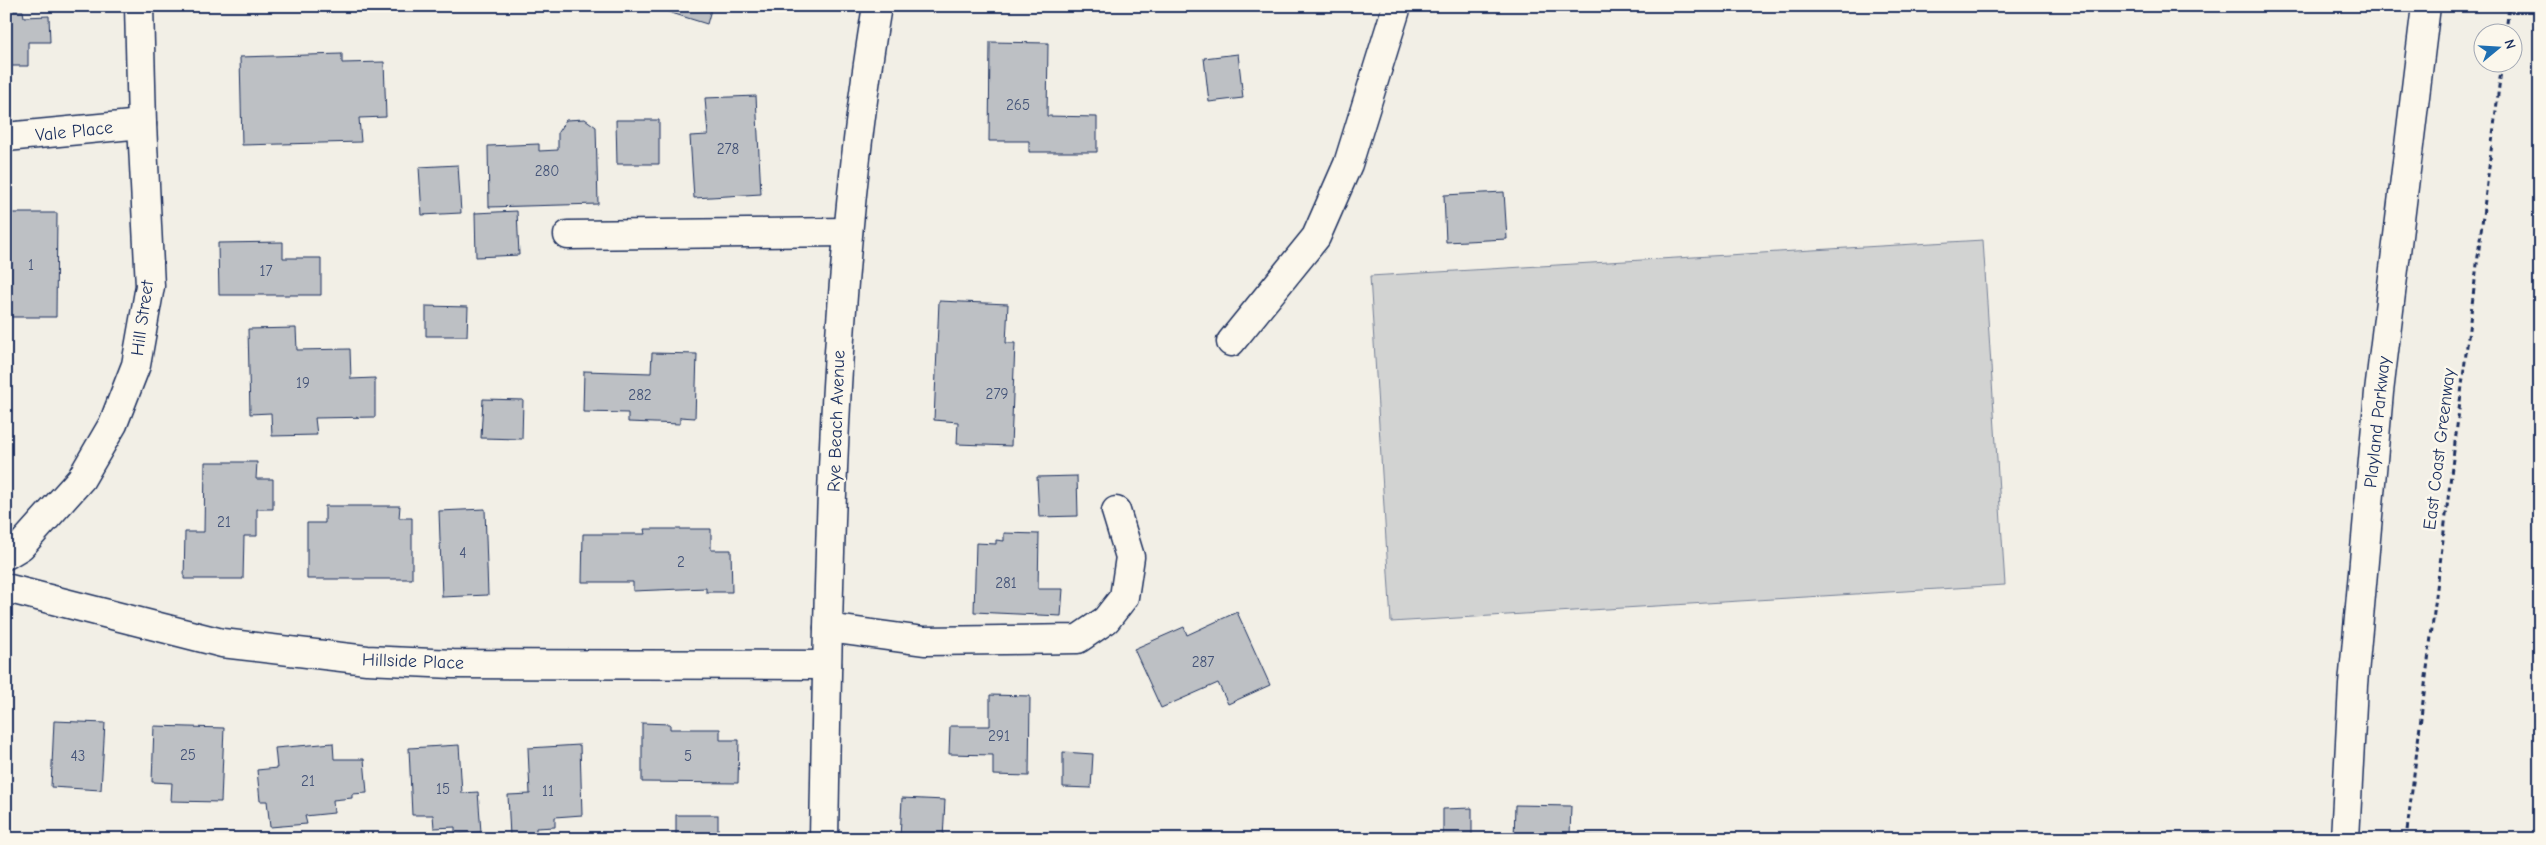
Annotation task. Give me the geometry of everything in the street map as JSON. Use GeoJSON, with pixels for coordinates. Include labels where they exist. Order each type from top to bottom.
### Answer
{"type":"FeatureCollection","features":[{"type":"Feature","properties":{"kind":"street","name":"Hill Street"},"geometry":{"type":"LineString","coordinates":[[6,556],[21,546],[81,479],[113,424],[136,365],[150,286],[142,124],[139,6]]}},
{"type":"Feature","properties":{"kind":"street","name":"Rye Beach Avenue"},"geometry":{"type":"LineString","coordinates":[[824,839],[828,628],[837,370],[857,144],[877,6]]}},
{"type":"Feature","properties":{"kind":"street"},"geometry":{"type":"LineString","coordinates":[[1231,342],[1316,237],[1348,164],[1397,6]]}},
{"type":"Feature","properties":{"kind":"street","name":"Playland Parkway"},"geometry":{"type":"LineString","coordinates":[[2349,832],[2354,685],[2379,392],[2426,6]]}},
{"type":"Feature","properties":{"kind":"street","name":"Vale Place"},"geometry":{"type":"LineString","coordinates":[[6,137],[142,124]]}},
{"type":"Feature","properties":{"kind":"street"},"geometry":{"type":"LineString","coordinates":[[568,236],[848,232]]}},
{"type":"Feature","properties":{"kind":"street"},"geometry":{"type":"LineString","coordinates":[[828,628],[924,641],[1078,639],[1106,620],[1124,597],[1130,557],[1116,511]]}},
{"type":"Feature","properties":{"kind":"street","name":"Hillside Place"},"geometry":{"type":"LineString","coordinates":[[6,588],[222,643],[367,660],[462,664],[827,666]]}},
{"type":"Feature","properties":{"kind":"path"},"geometry":{"type":"LineString","coordinates":[[2508,22],[2510,6]]}},
{"type":"Feature","properties":{"kind":"path","name":"East Coast Greenway"},"geometry":{"type":"LineString","coordinates":[[2406,839],[2501,72]]}},
{"type":"Feature","properties":{"kind":"shaded area"},"geometry":{"type":"Polygon","coordinates":[[[1983,240],[2005,585],[1391,622],[1370,276],[1983,240]]]}},
{"type":"Feature","properties":{"kind":"building"},"geometry":{"type":"Polygon","coordinates":[[[228,6],[272,6],[272,7],[228,6]]]}},
{"type":"Feature","properties":{"kind":"building"},"geometry":{"type":"Polygon","coordinates":[[[649,6],[712,6],[707,24],[649,6]]]}},
{"type":"Feature","properties":{"kind":"building"},"geometry":{"type":"Polygon","coordinates":[[[6,11],[23,11],[24,17],[49,16],[50,42],[28,42],[28,66],[6,66],[6,11]]]}},
{"type":"Feature","properties":{"kind":"building"},"geometry":{"type":"Polygon","coordinates":[[[990,42],[1048,43],[1047,116],[1097,117],[1097,152],[1029,152],[1029,141],[989,141],[990,42]]]}},
{"type":"Feature","properties":{"kind":"building"},"geometry":{"type":"Polygon","coordinates":[[[342,54],[342,63],[384,62],[386,117],[359,118],[361,142],[242,145],[240,57],[342,54]]]}},
{"type":"Feature","properties":{"kind":"building"},"geometry":{"type":"Polygon","coordinates":[[[1238,54],[1243,98],[1209,102],[1204,58],[1238,54]]]}},
{"type":"Feature","properties":{"kind":"building"},"geometry":{"type":"Polygon","coordinates":[[[756,96],[761,194],[694,198],[690,136],[708,135],[705,98],[756,96]]]}},
{"type":"Feature","properties":{"kind":"building"},"geometry":{"type":"Polygon","coordinates":[[[585,119],[596,127],[598,204],[489,207],[488,146],[539,144],[539,151],[558,150],[558,132],[566,120],[585,119]]]}},
{"type":"Feature","properties":{"kind":"building"},"geometry":{"type":"Polygon","coordinates":[[[616,120],[659,120],[659,164],[617,164],[616,120]]]}},
{"type":"Feature","properties":{"kind":"building"},"geometry":{"type":"Polygon","coordinates":[[[458,165],[461,213],[422,215],[419,167],[458,165]]]}},
{"type":"Feature","properties":{"kind":"building"},"geometry":{"type":"Polygon","coordinates":[[[1504,192],[1507,239],[1446,242],[1444,195],[1504,192]]]}},
{"type":"Feature","properties":{"kind":"building"},"geometry":{"type":"Polygon","coordinates":[[[517,211],[519,255],[476,257],[475,213],[517,211]]]}},
{"type":"Feature","properties":{"kind":"building"},"geometry":{"type":"Polygon","coordinates":[[[6,213],[57,213],[56,317],[6,317],[6,213]]]}},
{"type":"Feature","properties":{"kind":"building"},"geometry":{"type":"Polygon","coordinates":[[[283,242],[283,258],[321,258],[321,295],[219,295],[218,243],[283,242]]]}},
{"type":"Feature","properties":{"kind":"building"},"geometry":{"type":"Polygon","coordinates":[[[939,301],[1008,304],[1006,343],[1015,343],[1011,446],[957,444],[958,422],[934,420],[939,301]]]}},
{"type":"Feature","properties":{"kind":"building"},"geometry":{"type":"Polygon","coordinates":[[[426,306],[468,307],[467,336],[426,336],[426,306]]]}},
{"type":"Feature","properties":{"kind":"building"},"geometry":{"type":"Polygon","coordinates":[[[296,328],[297,350],[350,349],[351,379],[375,378],[375,417],[315,418],[317,435],[272,436],[271,413],[250,414],[248,329],[296,328]]]}},
{"type":"Feature","properties":{"kind":"building"},"geometry":{"type":"Polygon","coordinates":[[[652,353],[697,354],[695,418],[680,417],[680,424],[628,422],[628,413],[583,412],[584,371],[651,373],[652,353]]]}},
{"type":"Feature","properties":{"kind":"building"},"geometry":{"type":"Polygon","coordinates":[[[483,399],[523,400],[522,439],[481,438],[483,399]]]}},
{"type":"Feature","properties":{"kind":"building"},"geometry":{"type":"Polygon","coordinates":[[[205,462],[257,462],[256,479],[273,479],[273,509],[257,509],[257,536],[244,536],[243,579],[184,579],[185,532],[204,532],[205,462]]]}},
{"type":"Feature","properties":{"kind":"building"},"geometry":{"type":"Polygon","coordinates":[[[1077,476],[1078,516],[1039,517],[1037,477],[1077,476]]]}},
{"type":"Feature","properties":{"kind":"building"},"geometry":{"type":"Polygon","coordinates":[[[325,506],[400,506],[399,518],[412,518],[412,579],[307,579],[307,523],[325,523],[325,506]]]}},
{"type":"Feature","properties":{"kind":"building"},"geometry":{"type":"Polygon","coordinates":[[[485,509],[488,595],[442,597],[439,511],[485,509]]]}},
{"type":"Feature","properties":{"kind":"building"},"geometry":{"type":"Polygon","coordinates":[[[644,529],[711,529],[711,550],[731,550],[732,592],[706,592],[706,588],[633,591],[633,582],[582,582],[583,534],[645,534],[644,529]]]}},
{"type":"Feature","properties":{"kind":"building"},"geometry":{"type":"Polygon","coordinates":[[[1004,533],[1039,534],[1038,589],[1063,589],[1061,616],[974,612],[976,543],[996,544],[996,540],[1004,541],[1004,533]]]}},
{"type":"Feature","properties":{"kind":"building"},"geometry":{"type":"Polygon","coordinates":[[[1237,612],[1270,685],[1228,704],[1218,683],[1161,708],[1134,649],[1184,627],[1187,635],[1237,612]]]}},
{"type":"Feature","properties":{"kind":"building"},"geometry":{"type":"Polygon","coordinates":[[[990,695],[1030,696],[1029,776],[993,775],[993,755],[949,754],[950,726],[990,726],[990,695]]]}},
{"type":"Feature","properties":{"kind":"building"},"geometry":{"type":"Polygon","coordinates":[[[54,721],[105,723],[101,790],[51,787],[54,721]]]}},
{"type":"Feature","properties":{"kind":"building"},"geometry":{"type":"Polygon","coordinates":[[[642,723],[670,724],[670,729],[720,729],[720,740],[739,740],[738,783],[642,782],[642,723]]]}},
{"type":"Feature","properties":{"kind":"building"},"geometry":{"type":"Polygon","coordinates":[[[154,726],[224,728],[221,802],[171,801],[172,783],[152,782],[154,726]]]}},
{"type":"Feature","properties":{"kind":"building"},"geometry":{"type":"Polygon","coordinates":[[[333,743],[334,759],[364,759],[367,793],[352,794],[352,798],[333,800],[334,813],[305,816],[307,824],[270,827],[267,801],[260,801],[257,770],[277,768],[275,748],[333,743]]]}},
{"type":"Feature","properties":{"kind":"building"},"geometry":{"type":"Polygon","coordinates":[[[459,745],[462,793],[478,792],[481,832],[455,834],[455,827],[434,828],[433,815],[412,815],[409,748],[459,745]]]}},
{"type":"Feature","properties":{"kind":"building"},"geometry":{"type":"Polygon","coordinates":[[[580,745],[582,815],[555,817],[555,827],[536,828],[536,836],[510,837],[508,795],[530,794],[528,748],[580,745]]]}},
{"type":"Feature","properties":{"kind":"building"},"geometry":{"type":"Polygon","coordinates":[[[1063,752],[1093,754],[1091,788],[1063,787],[1063,752]]]}},
{"type":"Feature","properties":{"kind":"building"},"geometry":{"type":"Polygon","coordinates":[[[902,798],[945,800],[943,839],[900,839],[902,798]]]}},
{"type":"Feature","properties":{"kind":"building"},"geometry":{"type":"Polygon","coordinates":[[[1515,805],[1571,806],[1570,835],[1620,836],[1620,839],[1514,839],[1515,805]]]}},
{"type":"Feature","properties":{"kind":"building"},"geometry":{"type":"Polygon","coordinates":[[[1472,808],[1472,839],[1443,839],[1443,809],[1472,808]]]}},
{"type":"Feature","properties":{"kind":"building"},"geometry":{"type":"Polygon","coordinates":[[[676,815],[718,815],[718,839],[676,839],[676,815]]]}}]}
